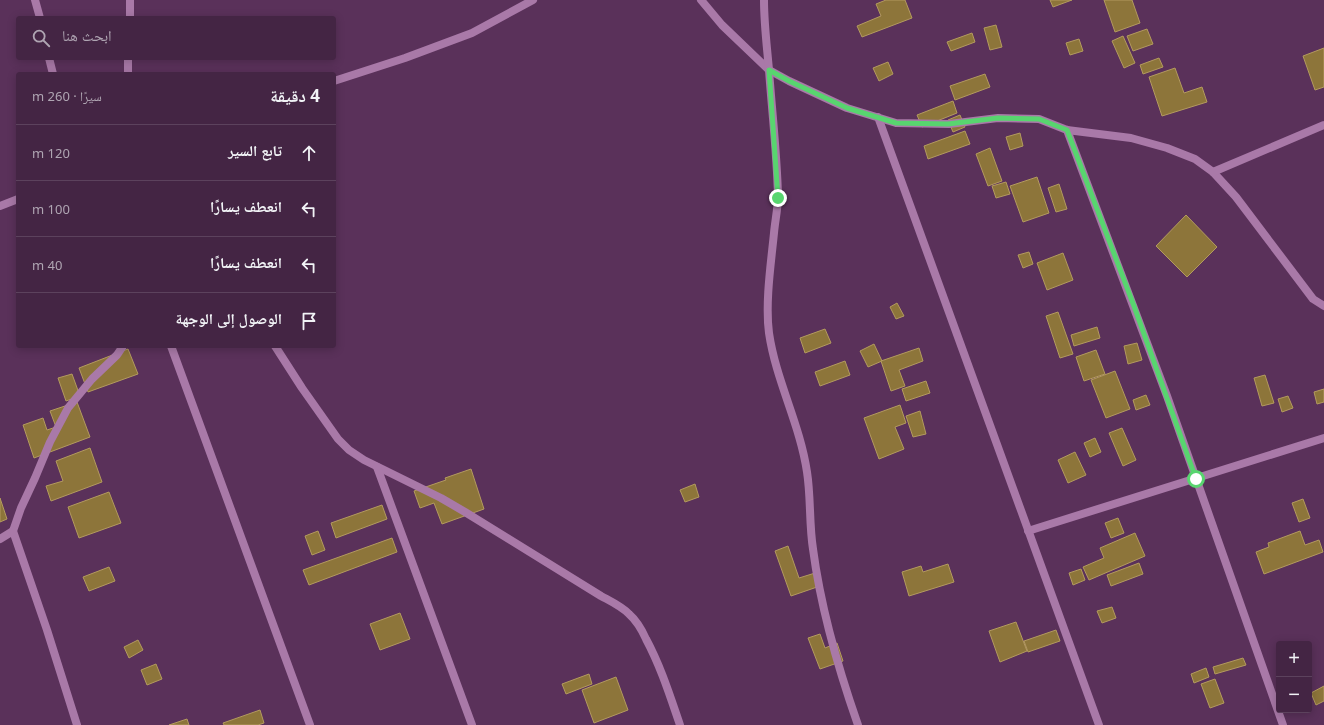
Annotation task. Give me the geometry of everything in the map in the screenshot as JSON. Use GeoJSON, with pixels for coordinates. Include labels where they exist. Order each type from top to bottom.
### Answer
{"type":"FeatureCollection","features":[{"type":"Feature","properties":{"kind":"street"},"geometry":{"type":"LineString","coordinates":[[35,0],[39,16]]}},
{"type":"Feature","properties":{"kind":"street"},"geometry":{"type":"LineString","coordinates":[[130,0],[130,16]]}},
{"type":"Feature","properties":{"kind":"street"},"geometry":{"type":"LineString","coordinates":[[336,80],[405,58],[472,33],[533,0]]}},
{"type":"Feature","properties":{"kind":"street"},"geometry":{"type":"LineString","coordinates":[[701,0],[722,25],[769,70],[847,108],[896,123],[948,124],[998,118],[1039,119],[1067,130],[1131,138],[1167,148],[1195,159],[1213,172],[1236,197],[1313,299],[1324,306]]}},
{"type":"Feature","properties":{"kind":"street"},"geometry":{"type":"LineString","coordinates":[[764,0],[778,198],[768,308],[769,330],[776,368],[798,430],[808,473],[810,526],[826,622],[835,656],[858,725]]}},
{"type":"Feature","properties":{"kind":"street"},"geometry":{"type":"LineString","coordinates":[[50,60],[53,72]]}},
{"type":"Feature","properties":{"kind":"street"},"geometry":{"type":"LineString","coordinates":[[128,60],[128,72]]}},
{"type":"Feature","properties":{"kind":"street"},"geometry":{"type":"LineString","coordinates":[[878,117],[1099,725]]}},
{"type":"Feature","properties":{"kind":"street"},"geometry":{"type":"LineString","coordinates":[[1213,172],[1324,125]]}},
{"type":"Feature","properties":{"kind":"street"},"geometry":{"type":"LineString","coordinates":[[1067,130],[1134,306],[1283,725]]}},
{"type":"Feature","properties":{"kind":"street"},"geometry":{"type":"LineString","coordinates":[[0,206],[16,200]]}},
{"type":"Feature","properties":{"kind":"street"},"geometry":{"type":"LineString","coordinates":[[77,725],[14,531],[21,508],[50,442],[68,408],[92,379],[117,355],[122,348]]}},
{"type":"Feature","properties":{"kind":"street"},"geometry":{"type":"LineString","coordinates":[[172,348],[310,725]]}},
{"type":"Feature","properties":{"kind":"street"},"geometry":{"type":"LineString","coordinates":[[276,348],[338,439],[349,450],[364,460],[466,512],[630,614],[639,625],[655,656],[675,707],[680,725]]}},
{"type":"Feature","properties":{"kind":"street"},"geometry":{"type":"LineString","coordinates":[[1028,531],[1324,438]]}},
{"type":"Feature","properties":{"kind":"street"},"geometry":{"type":"LineString","coordinates":[[377,466],[472,725]]}},
{"type":"Feature","properties":{"kind":"street"},"geometry":{"type":"LineString","coordinates":[[0,539],[14,531]]}},
{"type":"Feature","properties":{"kind":"building"},"geometry":{"type":"Polygon","coordinates":[[[886,0],[905,0],[912,18],[862,37],[857,26],[881,16],[876,4],[886,0]]]}},
{"type":"Feature","properties":{"kind":"building"},"geometry":{"type":"Polygon","coordinates":[[[1050,0],[1072,0],[1053,7],[1050,0]]]}},
{"type":"Feature","properties":{"kind":"building"},"geometry":{"type":"Polygon","coordinates":[[[1104,0],[1132,0],[1140,23],[1115,32],[1104,0]]]}},
{"type":"Feature","properties":{"kind":"building"},"geometry":{"type":"Polygon","coordinates":[[[996,25],[1002,47],[990,50],[984,28],[996,25]]]}},
{"type":"Feature","properties":{"kind":"building"},"geometry":{"type":"Polygon","coordinates":[[[1147,29],[1153,44],[1133,51],[1127,36],[1147,29]]]}},
{"type":"Feature","properties":{"kind":"building"},"geometry":{"type":"Polygon","coordinates":[[[972,33],[975,42],[951,51],[947,42],[972,33]]]}},
{"type":"Feature","properties":{"kind":"building"},"geometry":{"type":"Polygon","coordinates":[[[1123,36],[1135,63],[1124,68],[1112,41],[1123,36]]]}},
{"type":"Feature","properties":{"kind":"building"},"geometry":{"type":"Polygon","coordinates":[[[1079,39],[1083,51],[1070,55],[1066,43],[1079,39]]]}},
{"type":"Feature","properties":{"kind":"building"},"geometry":{"type":"Polygon","coordinates":[[[1324,48],[1324,87],[1315,90],[1303,56],[1324,48]]]}},
{"type":"Feature","properties":{"kind":"building"},"geometry":{"type":"Polygon","coordinates":[[[1159,58],[1163,67],[1143,74],[1140,65],[1159,58]]]}},
{"type":"Feature","properties":{"kind":"building"},"geometry":{"type":"Polygon","coordinates":[[[888,62],[893,74],[879,81],[873,68],[888,62]]]}},
{"type":"Feature","properties":{"kind":"building"},"geometry":{"type":"Polygon","coordinates":[[[1175,68],[1184,93],[1202,87],[1207,102],[1162,116],[1149,77],[1175,68]]]}},
{"type":"Feature","properties":{"kind":"building"},"geometry":{"type":"Polygon","coordinates":[[[985,74],[990,87],[955,100],[950,86],[985,74]]]}},
{"type":"Feature","properties":{"kind":"building"},"geometry":{"type":"Polygon","coordinates":[[[953,101],[957,113],[922,127],[917,115],[953,101]]]}},
{"type":"Feature","properties":{"kind":"building"},"geometry":{"type":"Polygon","coordinates":[[[960,115],[965,127],[953,132],[948,120],[960,115]]]}},
{"type":"Feature","properties":{"kind":"building"},"geometry":{"type":"Polygon","coordinates":[[[965,131],[970,144],[928,159],[924,146],[965,131]]]}},
{"type":"Feature","properties":{"kind":"building"},"geometry":{"type":"Polygon","coordinates":[[[1020,133],[1023,146],[1010,150],[1006,137],[1020,133]]]}},
{"type":"Feature","properties":{"kind":"building"},"geometry":{"type":"Polygon","coordinates":[[[990,148],[1002,181],[988,186],[976,154],[990,148]]]}},
{"type":"Feature","properties":{"kind":"building"},"geometry":{"type":"Polygon","coordinates":[[[1037,177],[1049,213],[1023,222],[1010,186],[1037,177]]]}},
{"type":"Feature","properties":{"kind":"building"},"geometry":{"type":"Polygon","coordinates":[[[1006,182],[1010,194],[996,198],[992,186],[1006,182]]]}},
{"type":"Feature","properties":{"kind":"building"},"geometry":{"type":"Polygon","coordinates":[[[1059,184],[1067,209],[1056,212],[1048,188],[1059,184]]]}},
{"type":"Feature","properties":{"kind":"building"},"geometry":{"type":"Polygon","coordinates":[[[1186,215],[1217,247],[1187,277],[1156,246],[1186,215]]]}},
{"type":"Feature","properties":{"kind":"building"},"geometry":{"type":"Polygon","coordinates":[[[1029,252],[1033,264],[1023,268],[1018,255],[1029,252]]]}},
{"type":"Feature","properties":{"kind":"building"},"geometry":{"type":"Polygon","coordinates":[[[1063,253],[1073,280],[1047,290],[1037,263],[1063,253]]]}},
{"type":"Feature","properties":{"kind":"building"},"geometry":{"type":"Polygon","coordinates":[[[897,303],[904,316],[896,319],[890,307],[897,303]]]}},
{"type":"Feature","properties":{"kind":"building"},"geometry":{"type":"Polygon","coordinates":[[[1058,312],[1073,354],[1060,358],[1046,316],[1058,312]]]}},
{"type":"Feature","properties":{"kind":"building"},"geometry":{"type":"Polygon","coordinates":[[[1097,327],[1100,338],[1074,346],[1071,335],[1097,327]]]}},
{"type":"Feature","properties":{"kind":"building"},"geometry":{"type":"Polygon","coordinates":[[[825,329],[831,343],[805,353],[800,338],[825,329]]]}},
{"type":"Feature","properties":{"kind":"building"},"geometry":{"type":"Polygon","coordinates":[[[1137,343],[1142,360],[1128,364],[1124,346],[1137,343]]]}},
{"type":"Feature","properties":{"kind":"building"},"geometry":{"type":"Polygon","coordinates":[[[874,344],[882,361],[868,367],[860,351],[874,344]]]}},
{"type":"Feature","properties":{"kind":"building"},"geometry":{"type":"Polygon","coordinates":[[[919,348],[923,361],[899,370],[905,386],[891,391],[881,361],[919,348]]]}},
{"type":"Feature","properties":{"kind":"building"},"geometry":{"type":"Polygon","coordinates":[[[128,349],[138,374],[88,392],[79,368],[128,349]]]}},
{"type":"Feature","properties":{"kind":"building"},"geometry":{"type":"Polygon","coordinates":[[[1096,350],[1105,374],[1084,381],[1076,357],[1096,350]]]}},
{"type":"Feature","properties":{"kind":"building"},"geometry":{"type":"Polygon","coordinates":[[[845,361],[850,375],[820,386],[815,372],[845,361]]]}},
{"type":"Feature","properties":{"kind":"building"},"geometry":{"type":"Polygon","coordinates":[[[1115,371],[1130,409],[1106,418],[1091,380],[1115,371]]]}},
{"type":"Feature","properties":{"kind":"building"},"geometry":{"type":"Polygon","coordinates":[[[72,374],[80,396],[66,401],[58,378],[72,374]]]}},
{"type":"Feature","properties":{"kind":"building"},"geometry":{"type":"Polygon","coordinates":[[[1265,375],[1274,403],[1262,406],[1254,378],[1265,375]]]}},
{"type":"Feature","properties":{"kind":"building"},"geometry":{"type":"Polygon","coordinates":[[[926,381],[930,393],[906,401],[902,389],[926,381]]]}},
{"type":"Feature","properties":{"kind":"building"},"geometry":{"type":"Polygon","coordinates":[[[1324,389],[1324,402],[1317,404],[1314,392],[1324,389]]]}},
{"type":"Feature","properties":{"kind":"building"},"geometry":{"type":"Polygon","coordinates":[[[1146,395],[1150,405],[1136,410],[1133,400],[1146,395]]]}},
{"type":"Feature","properties":{"kind":"building"},"geometry":{"type":"Polygon","coordinates":[[[1288,396],[1293,408],[1282,412],[1278,399],[1288,396]]]}},
{"type":"Feature","properties":{"kind":"building"},"geometry":{"type":"Polygon","coordinates":[[[77,402],[90,437],[34,458],[23,425],[43,418],[47,430],[56,427],[50,411],[77,402]]]}},
{"type":"Feature","properties":{"kind":"building"},"geometry":{"type":"Polygon","coordinates":[[[900,405],[906,423],[895,427],[904,449],[879,459],[864,418],[900,405]]]}},
{"type":"Feature","properties":{"kind":"building"},"geometry":{"type":"Polygon","coordinates":[[[920,411],[926,434],[913,437],[906,416],[920,411]]]}},
{"type":"Feature","properties":{"kind":"building"},"geometry":{"type":"Polygon","coordinates":[[[1122,428],[1136,460],[1123,466],[1109,433],[1122,428]]]}},
{"type":"Feature","properties":{"kind":"building"},"geometry":{"type":"Polygon","coordinates":[[[1095,438],[1101,452],[1090,457],[1084,443],[1095,438]]]}},
{"type":"Feature","properties":{"kind":"building"},"geometry":{"type":"Polygon","coordinates":[[[90,448],[102,482],[51,501],[46,486],[63,481],[56,461],[90,448]]]}},
{"type":"Feature","properties":{"kind":"building"},"geometry":{"type":"Polygon","coordinates":[[[1075,452],[1086,475],[1068,483],[1058,460],[1075,452]]]}},
{"type":"Feature","properties":{"kind":"building"},"geometry":{"type":"Polygon","coordinates":[[[471,469],[484,509],[442,524],[434,503],[420,508],[414,491],[446,480],[445,478],[471,469]]]}},
{"type":"Feature","properties":{"kind":"building"},"geometry":{"type":"Polygon","coordinates":[[[695,484],[699,497],[685,502],[680,490],[695,484]]]}},
{"type":"Feature","properties":{"kind":"building"},"geometry":{"type":"Polygon","coordinates":[[[109,492],[121,523],[79,538],[68,507],[109,492]]]}},
{"type":"Feature","properties":{"kind":"building"},"geometry":{"type":"Polygon","coordinates":[[[0,498],[7,519],[0,522],[0,498]]]}},
{"type":"Feature","properties":{"kind":"building"},"geometry":{"type":"Polygon","coordinates":[[[1303,499],[1310,518],[1299,522],[1292,503],[1303,499]]]}},
{"type":"Feature","properties":{"kind":"building"},"geometry":{"type":"Polygon","coordinates":[[[382,505],[387,519],[336,538],[331,523],[382,505]]]}},
{"type":"Feature","properties":{"kind":"building"},"geometry":{"type":"Polygon","coordinates":[[[1118,518],[1124,533],[1111,538],[1105,523],[1118,518]]]}},
{"type":"Feature","properties":{"kind":"building"},"geometry":{"type":"Polygon","coordinates":[[[318,531],[325,550],[312,555],[305,536],[318,531]]]}},
{"type":"Feature","properties":{"kind":"building"},"geometry":{"type":"Polygon","coordinates":[[[1300,531],[1305,545],[1319,540],[1323,552],[1264,574],[1256,552],[1269,547],[1268,543],[1300,531]]]}},
{"type":"Feature","properties":{"kind":"building"},"geometry":{"type":"Polygon","coordinates":[[[1135,533],[1145,556],[1089,580],[1083,567],[1104,558],[1100,548],[1135,533]]]}},
{"type":"Feature","properties":{"kind":"building"},"geometry":{"type":"Polygon","coordinates":[[[392,538],[397,552],[309,585],[303,570],[392,538]]]}},
{"type":"Feature","properties":{"kind":"building"},"geometry":{"type":"Polygon","coordinates":[[[788,546],[799,578],[815,573],[820,586],[791,596],[775,551],[788,546]]]}},
{"type":"Feature","properties":{"kind":"building"},"geometry":{"type":"Polygon","coordinates":[[[1139,563],[1143,574],[1111,586],[1107,575],[1139,563]]]}},
{"type":"Feature","properties":{"kind":"building"},"geometry":{"type":"Polygon","coordinates":[[[948,564],[954,582],[909,596],[902,572],[921,566],[923,572],[948,564]]]}},
{"type":"Feature","properties":{"kind":"building"},"geometry":{"type":"Polygon","coordinates":[[[109,567],[115,581],[89,591],[83,577],[109,567]]]}},
{"type":"Feature","properties":{"kind":"building"},"geometry":{"type":"Polygon","coordinates":[[[1081,569],[1085,580],[1073,585],[1069,573],[1081,569]]]}},
{"type":"Feature","properties":{"kind":"building"},"geometry":{"type":"Polygon","coordinates":[[[1112,607],[1116,618],[1102,623],[1097,611],[1112,607]]]}},
{"type":"Feature","properties":{"kind":"building"},"geometry":{"type":"Polygon","coordinates":[[[400,613],[410,639],[380,650],[370,624],[400,613]]]}},
{"type":"Feature","properties":{"kind":"building"},"geometry":{"type":"Polygon","coordinates":[[[1016,622],[1027,651],[1000,662],[989,631],[1016,622]]]}},
{"type":"Feature","properties":{"kind":"building"},"geometry":{"type":"Polygon","coordinates":[[[1056,630],[1060,641],[1028,652],[1024,641],[1056,630]]]}},
{"type":"Feature","properties":{"kind":"building"},"geometry":{"type":"Polygon","coordinates":[[[820,634],[825,648],[837,643],[843,661],[820,669],[808,638],[820,634]]]}},
{"type":"Feature","properties":{"kind":"building"},"geometry":{"type":"Polygon","coordinates":[[[138,640],[143,650],[129,658],[124,647],[138,640]]]}},
{"type":"Feature","properties":{"kind":"building"},"geometry":{"type":"Polygon","coordinates":[[[1243,658],[1246,665],[1215,674],[1213,667],[1243,658]]]}},
{"type":"Feature","properties":{"kind":"building"},"geometry":{"type":"Polygon","coordinates":[[[156,664],[162,679],[147,685],[141,670],[156,664]]]}},
{"type":"Feature","properties":{"kind":"building"},"geometry":{"type":"Polygon","coordinates":[[[1206,668],[1209,677],[1194,683],[1191,674],[1206,668]]]}},
{"type":"Feature","properties":{"kind":"building"},"geometry":{"type":"Polygon","coordinates":[[[589,674],[592,684],[566,694],[562,684],[589,674]]]}},
{"type":"Feature","properties":{"kind":"building"},"geometry":{"type":"Polygon","coordinates":[[[616,677],[628,710],[594,723],[582,690],[616,677]]]}},
{"type":"Feature","properties":{"kind":"building"},"geometry":{"type":"Polygon","coordinates":[[[1215,679],[1224,703],[1210,708],[1201,684],[1215,679]]]}},
{"type":"Feature","properties":{"kind":"building"},"geometry":{"type":"Polygon","coordinates":[[[1324,686],[1324,701],[1316,705],[1312,692],[1324,686]]]}},
{"type":"Feature","properties":{"kind":"building"},"geometry":{"type":"Polygon","coordinates":[[[260,710],[264,723],[258,725],[224,725],[223,723],[260,710]]]}},
{"type":"Feature","properties":{"kind":"building"},"geometry":{"type":"Polygon","coordinates":[[[187,719],[189,725],[169,725],[187,719]]]}},
{"type":"Feature","properties":{"kind":"route"},"geometry":{"type":"LineString","coordinates":[[778,198],[769,70],[847,108],[896,123],[948,124],[998,118],[1039,119],[1067,130],[1134,306],[1196,479]]}}]}
